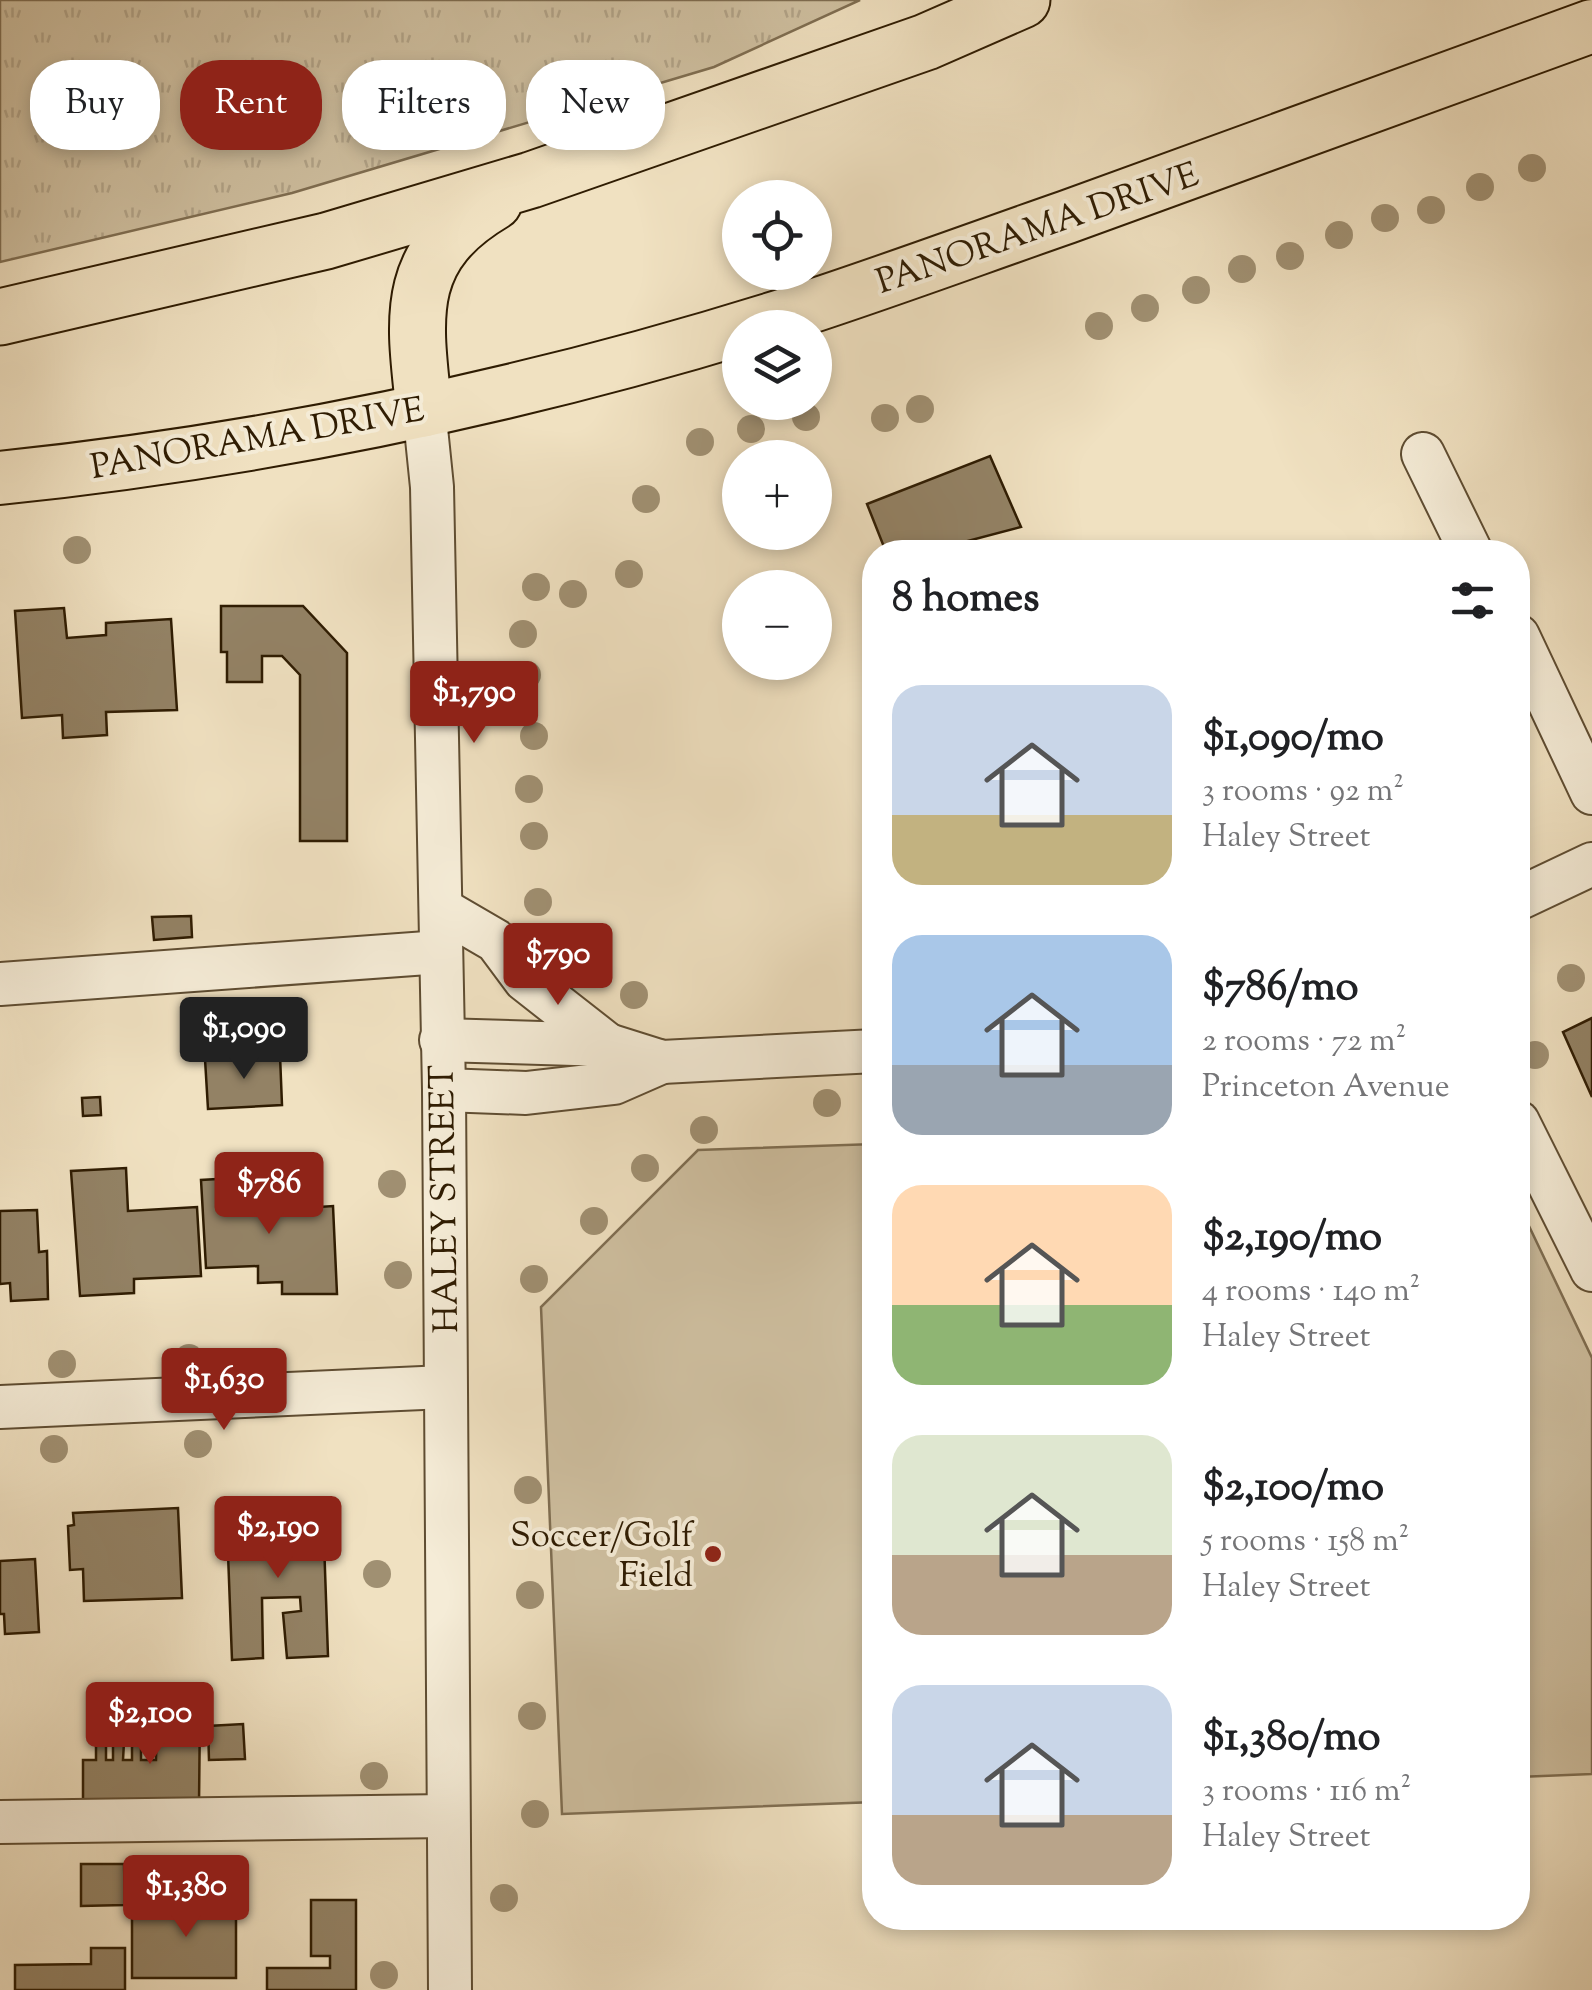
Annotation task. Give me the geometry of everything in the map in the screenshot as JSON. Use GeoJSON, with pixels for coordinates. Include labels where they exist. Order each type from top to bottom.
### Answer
{"type":"FeatureCollection","features":[{"type":"Feature","properties":{"kind":"highway"},"geometry":{"type":"LineString","coordinates":[[0,317],[326,241],[531,180],[926,42],[1022,0]]}},
{"type":"Feature","properties":{"kind":"highway"},"geometry":{"type":"LineString","coordinates":[[424,409],[415,324],[420,297],[438,250],[469,217],[531,180]]}},
{"type":"Feature","properties":{"kind":"main road","name":"PANORAMA DRIVE"},"geometry":{"type":"LineString","coordinates":[[0,478],[154,458],[343,426],[583,371],[790,313],[1300,134],[1592,26]]}},
{"type":"Feature","properties":{"kind":"street","name":"HALEY STREET"},"geometry":{"type":"LineString","coordinates":[[424,409],[432,488],[444,1090],[450,1990]]}},
{"type":"Feature","properties":{"kind":"street"},"geometry":{"type":"LineString","coordinates":[[1423,454],[1465,540]]}},
{"type":"Feature","properties":{"kind":"street"},"geometry":{"type":"LineString","coordinates":[[1530,661],[1592,792]]}},
{"type":"Feature","properties":{"kind":"street"},"geometry":{"type":"LineString","coordinates":[[1530,893],[1592,864]]}},
{"type":"Feature","properties":{"kind":"street"},"geometry":{"type":"LineString","coordinates":[[440,909],[496,940],[525,980],[608,1046]]}},
{"type":"Feature","properties":{"kind":"street"},"geometry":{"type":"LineString","coordinates":[[0,984],[441,952]]}},
{"type":"Feature","properties":{"kind":"street"},"geometry":{"type":"LineString","coordinates":[[441,1040],[608,1046],[662,1062],[862,1052]]}},
{"type":"Feature","properties":{"kind":"street"},"geometry":{"type":"LineString","coordinates":[[444,1090],[526,1093],[614,1084],[662,1062]]}},
{"type":"Feature","properties":{"kind":"street"},"geometry":{"type":"LineString","coordinates":[[1530,1146],[1592,1270]]}},
{"type":"Feature","properties":{"kind":"street"},"geometry":{"type":"LineString","coordinates":[[0,1407],[444,1388]]}},
{"type":"Feature","properties":{"kind":"street"},"geometry":{"type":"LineString","coordinates":[[0,1822],[448,1816]]}},
{"type":"Feature","properties":{"kind":"green space"},"geometry":{"type":"Polygon","coordinates":[[[0,0],[860,0],[714,67],[665,82],[665,60],[526,60],[526,123],[506,129],[506,60],[342,60],[342,150],[436,150],[292,193],[0,262],[0,0]]]}},
{"type":"Feature","properties":{"kind":"green space","name":"Soccer/Golf Field"},"geometry":{"type":"Polygon","coordinates":[[[862,1144],[862,1802],[562,1814],[541,1307],[698,1150],[862,1144]]]}},
{"type":"Feature","properties":{"kind":"green space"},"geometry":{"type":"Polygon","coordinates":[[[1530,1228],[1592,1358],[1592,1774],[1530,1777],[1530,1228]]]}},
{"type":"Feature","properties":{"kind":"building"},"geometry":{"type":"Polygon","coordinates":[[[990,456],[1021,527],[972,540],[881,540],[867,504],[990,456]]]}},
{"type":"Feature","properties":{"kind":"building"},"geometry":{"type":"Polygon","coordinates":[[[221,606],[303,606],[347,653],[347,841],[300,841],[300,675],[282,656],[262,656],[262,682],[227,682],[227,652],[221,652],[221,606]]]}},
{"type":"Feature","properties":{"kind":"building"},"geometry":{"type":"Polygon","coordinates":[[[64,608],[67,638],[106,635],[106,623],[171,619],[177,710],[106,712],[107,735],[63,738],[62,715],[22,718],[15,611],[64,608]]]}},
{"type":"Feature","properties":{"kind":"building"},"geometry":{"type":"Polygon","coordinates":[[[191,916],[192,937],[154,940],[152,917],[191,916]]]}},
{"type":"Feature","properties":{"kind":"building"},"geometry":{"type":"Polygon","coordinates":[[[1592,1018],[1592,1097],[1563,1032],[1592,1018]]]}},
{"type":"Feature","properties":{"kind":"building"},"geometry":{"type":"Polygon","coordinates":[[[280,1055],[282,1105],[208,1109],[205,1059],[280,1055]]]}},
{"type":"Feature","properties":{"kind":"building"},"geometry":{"type":"Polygon","coordinates":[[[100,1097],[101,1115],[83,1116],[82,1098],[100,1097]]]}},
{"type":"Feature","properties":{"kind":"building"},"geometry":{"type":"Polygon","coordinates":[[[126,1168],[128,1211],[197,1207],[201,1276],[134,1279],[134,1293],[80,1296],[71,1171],[126,1168]]]}},
{"type":"Feature","properties":{"kind":"building"},"geometry":{"type":"Polygon","coordinates":[[[234,1178],[234,1185],[271,1183],[273,1210],[333,1206],[337,1294],[282,1294],[282,1282],[258,1283],[258,1266],[206,1268],[201,1180],[234,1178]]]}},
{"type":"Feature","properties":{"kind":"building"},"geometry":{"type":"Polygon","coordinates":[[[37,1210],[39,1252],[47,1251],[48,1299],[11,1301],[10,1283],[0,1284],[0,1211],[37,1210]]]}},
{"type":"Feature","properties":{"kind":"building"},"geometry":{"type":"Polygon","coordinates":[[[178,1508],[182,1598],[84,1601],[83,1569],[70,1570],[68,1526],[74,1525],[73,1513],[178,1508]]]}},
{"type":"Feature","properties":{"kind":"building"},"geometry":{"type":"Polygon","coordinates":[[[233,1513],[323,1513],[328,1656],[287,1658],[283,1613],[301,1611],[300,1597],[262,1598],[263,1658],[232,1660],[227,1527],[234,1527],[233,1513]]]}},
{"type":"Feature","properties":{"kind":"building"},"geometry":{"type":"Polygon","coordinates":[[[35,1559],[39,1632],[5,1634],[4,1614],[0,1614],[0,1561],[35,1559]]]}},
{"type":"Feature","properties":{"kind":"building"},"geometry":{"type":"Polygon","coordinates":[[[157,1709],[200,1709],[199,1804],[83,1804],[83,1760],[96,1760],[96,1742],[106,1742],[106,1760],[113,1760],[113,1742],[124,1742],[123,1760],[132,1760],[132,1743],[141,1743],[141,1760],[156,1760],[157,1709]]]}},
{"type":"Feature","properties":{"kind":"building"},"geometry":{"type":"Polygon","coordinates":[[[243,1724],[245,1759],[209,1760],[208,1726],[243,1724]]]}},
{"type":"Feature","properties":{"kind":"building"},"geometry":{"type":"Polygon","coordinates":[[[81,1864],[124,1864],[125,1905],[81,1906],[81,1864]]]}},
{"type":"Feature","properties":{"kind":"building"},"geometry":{"type":"Polygon","coordinates":[[[196,1897],[236,1897],[236,1978],[132,1978],[132,1907],[184,1907],[184,1903],[196,1903],[196,1897]]]}},
{"type":"Feature","properties":{"kind":"building"},"geometry":{"type":"Polygon","coordinates":[[[311,1900],[356,1900],[356,1990],[267,1990],[267,1968],[330,1968],[330,1956],[311,1956],[311,1900]]]}},
{"type":"Feature","properties":{"kind":"building"},"geometry":{"type":"Polygon","coordinates":[[[91,1948],[125,1948],[125,1990],[15,1990],[15,1965],[91,1964],[91,1948]]]}},
{"type":"Feature","properties":{"kind":"place","name":"Soccer/Golf Field"},"geometry":{"type":"Point","coordinates":[713,1554]}}]}
